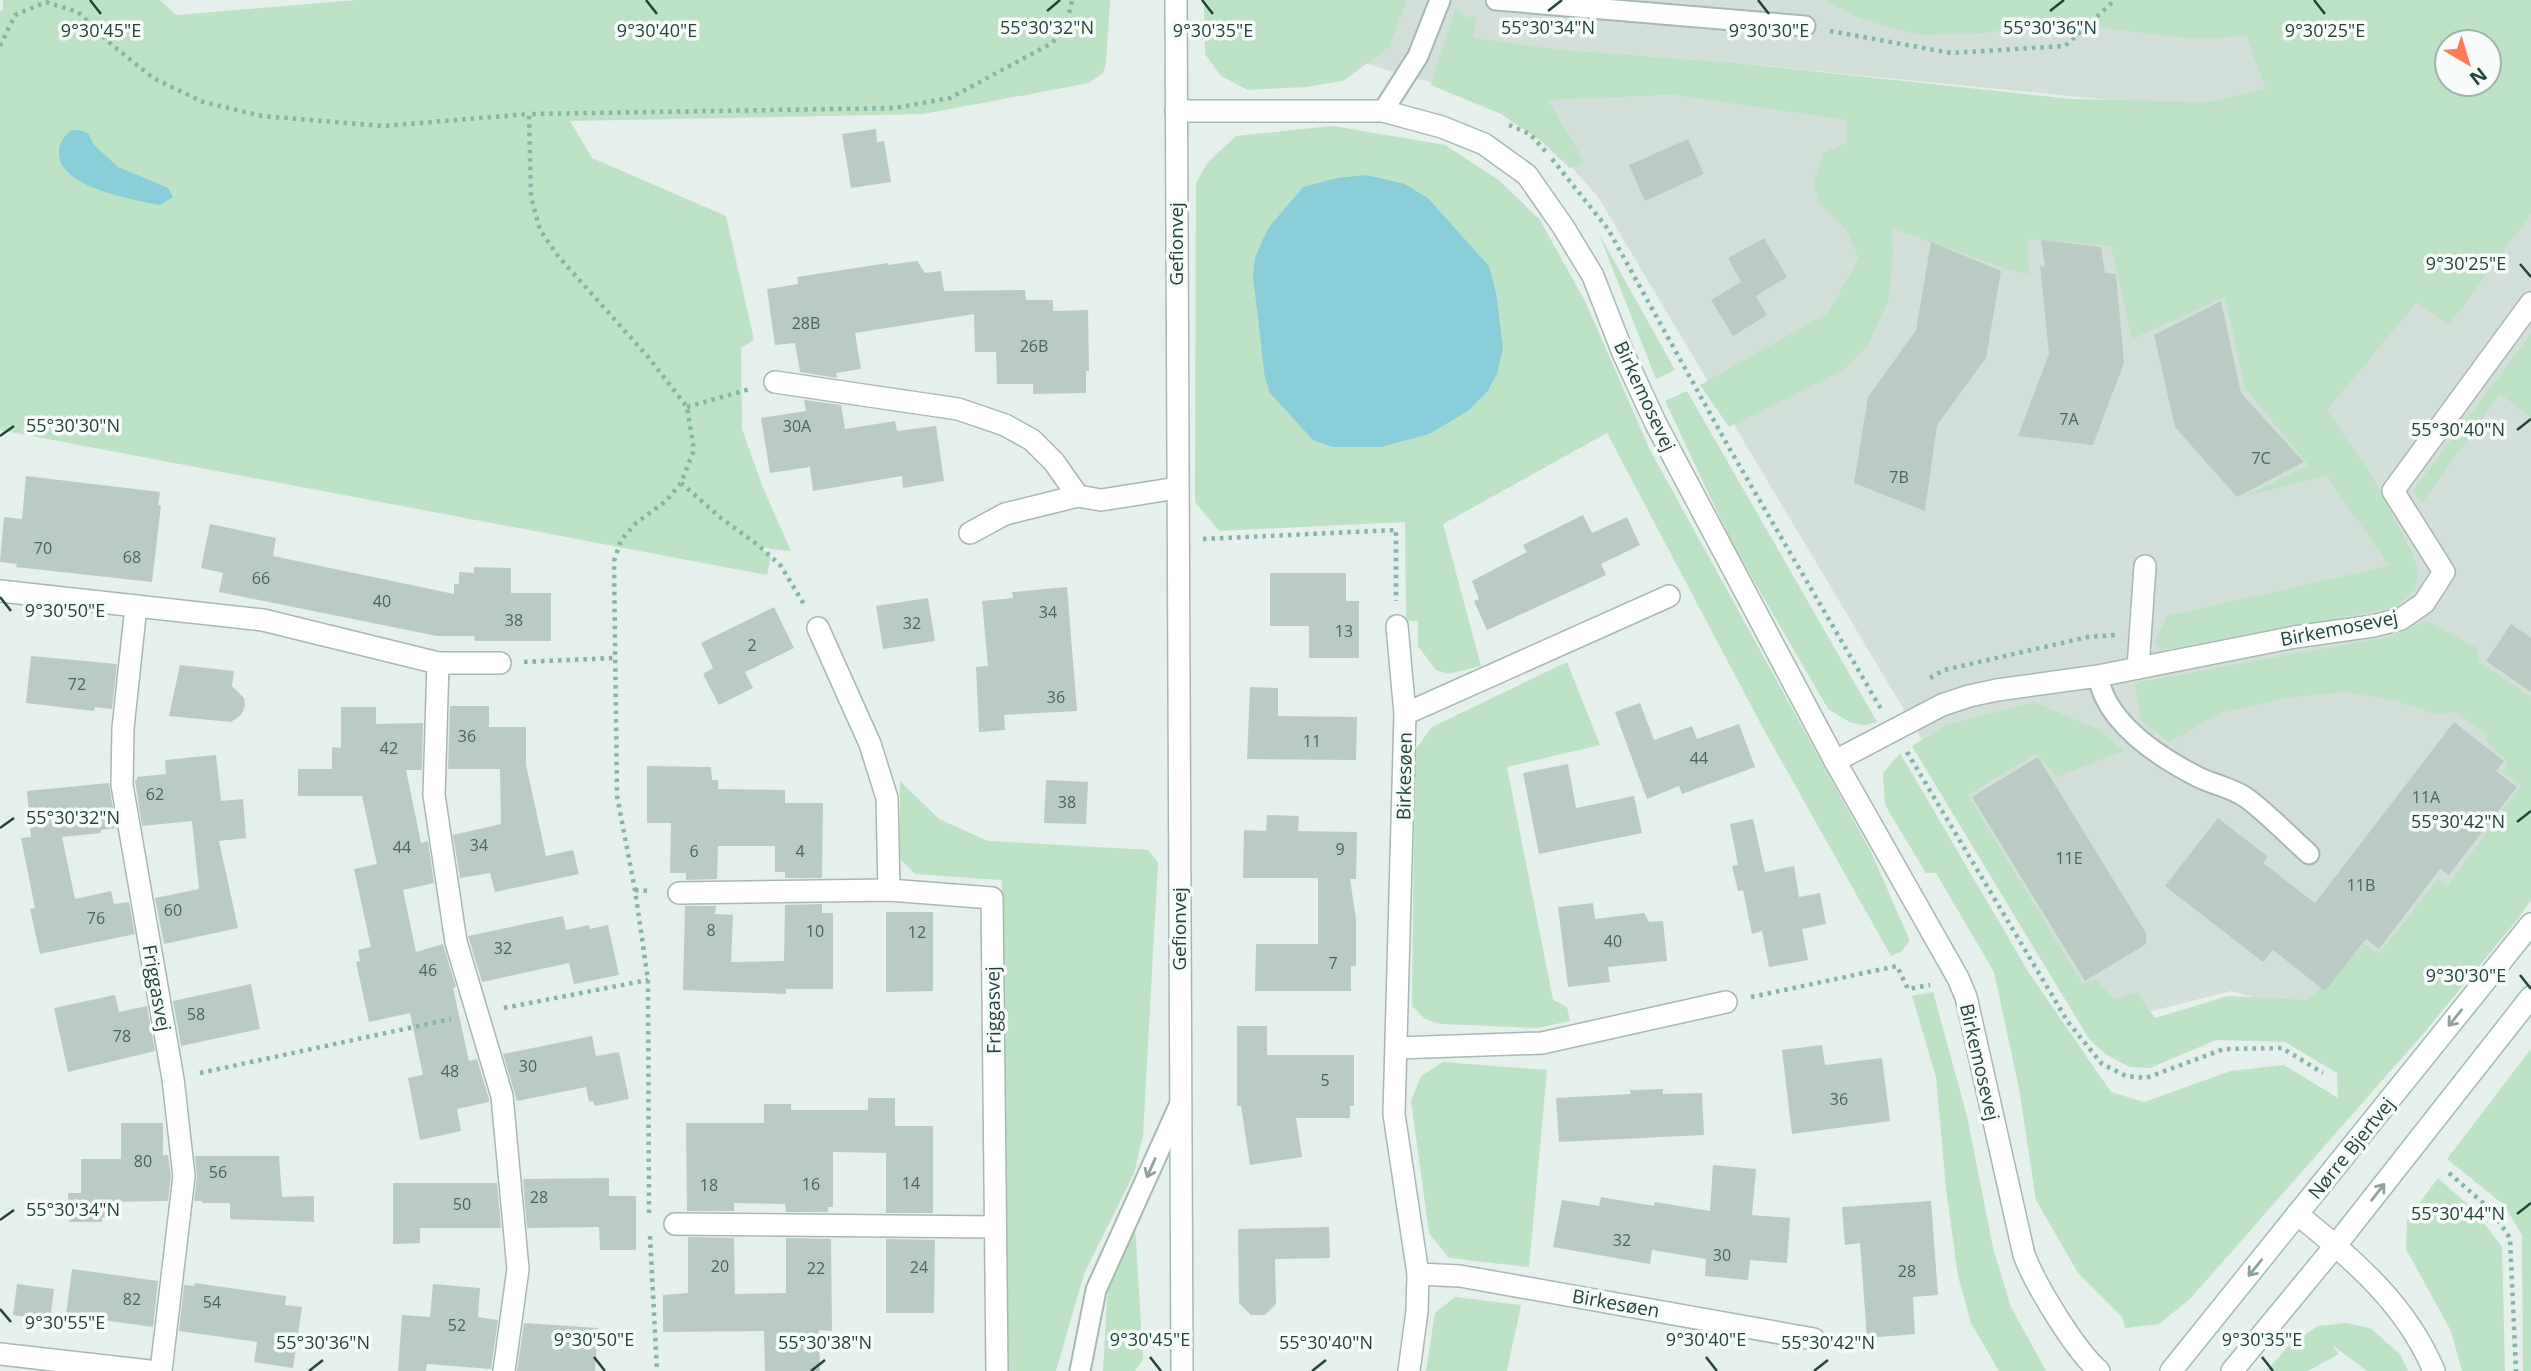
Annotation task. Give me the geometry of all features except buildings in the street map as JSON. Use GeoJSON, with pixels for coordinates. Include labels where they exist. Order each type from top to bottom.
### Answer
{"type":"FeatureCollection","features":[{"type":"Feature","properties":{"kind":"street","name":"Gefionvej"},"geometry":{"type":"LineString","coordinates":[[1176,0],[1182,1371]]}},
{"type":"Feature","properties":{"kind":"street","name":"Birkemosevej"},"geometry":{"type":"LineString","coordinates":[[1176,111],[1383,111],[1442,127],[1484,144],[1527,175],[1593,276],[1623,354],[1656,424],[1836,761],[1958,978],[1966,997],[2024,1255],[2031,1272],[2085,1359],[2099,1371]]}},
{"type":"Feature","properties":{"kind":"street","name":"Birkemosevej"},"geometry":{"type":"LineString","coordinates":[[1836,761],[1942,705],[1969,696],[2098,676],[2401,619],[2424,603],[2444,572],[2393,491],[2531,303]]}},
{"type":"Feature","properties":{"kind":"street"},"geometry":{"type":"LineString","coordinates":[[775,382],[958,409],[1005,425],[1032,440],[1054,462],[1078,496]]}},
{"type":"Feature","properties":{"kind":"street"},"geometry":{"type":"LineString","coordinates":[[970,533],[1004,514],[1078,496],[1101,500],[1177,488]]}},
{"type":"Feature","properties":{"kind":"street"},"geometry":{"type":"LineString","coordinates":[[2138,668],[2144,566]]}},
{"type":"Feature","properties":{"kind":"street"},"geometry":{"type":"LineString","coordinates":[[0,591],[263,620],[438,663],[500,663]]}},
{"type":"Feature","properties":{"kind":"street","name":"Birkesøen"},"geometry":{"type":"LineString","coordinates":[[1405,714],[1668,596]]}},
{"type":"Feature","properties":{"kind":"street","name":"Friggasvej"},"geometry":{"type":"LineString","coordinates":[[136,606],[123,728],[122,785],[173,1079],[184,1176],[161,1371]]}},
{"type":"Feature","properties":{"kind":"street","name":"Birkesøen"},"geometry":{"type":"LineString","coordinates":[[1397,626],[1405,714],[1394,1114],[1418,1275],[1417,1311],[1409,1371]]}},
{"type":"Feature","properties":{"kind":"street"},"geometry":{"type":"LineString","coordinates":[[818,628],[870,744],[887,798],[889,890]]}},
{"type":"Feature","properties":{"kind":"street"},"geometry":{"type":"LineString","coordinates":[[438,663],[434,795],[456,942],[502,1096],[518,1269],[504,1371]]}},
{"type":"Feature","properties":{"kind":"street","name":"Friggasvej"},"geometry":{"type":"LineString","coordinates":[[678,892],[889,890],[992,898],[997,1371]]}},
{"type":"Feature","properties":{"kind":"street","name":"Nørre Bjertvej"},"geometry":{"type":"LineString","coordinates":[[2171,1371],[2531,925]]}},
{"type":"Feature","properties":{"kind":"street"},"geometry":{"type":"LineString","coordinates":[[2232,1371],[2336,1245],[2531,997]]}},
{"type":"Feature","properties":{"kind":"street"},"geometry":{"type":"LineString","coordinates":[[1397,1048],[1542,1043],[1726,1002]]}},
{"type":"Feature","properties":{"kind":"street"},"geometry":{"type":"LineString","coordinates":[[2297,1214],[2378,1284],[2423,1345],[2434,1371]]}},
{"type":"Feature","properties":{"kind":"street"},"geometry":{"type":"LineString","coordinates":[[675,1224],[995,1227]]}},
{"type":"Feature","properties":{"kind":"street","name":"Birkesøen"},"geometry":{"type":"LineString","coordinates":[[1418,1275],[1461,1276],[1814,1339]]}},
{"type":"Feature","properties":{"kind":"street"},"geometry":{"type":"LineString","coordinates":[[0,1354],[149,1371]]}},
{"type":"Feature","properties":{"kind":"lane"},"geometry":{"type":"LineString","coordinates":[[1383,111],[1418,56],[1440,0]]}},
{"type":"Feature","properties":{"kind":"lane"},"geometry":{"type":"LineString","coordinates":[[1496,0],[1805,26]]}},
{"type":"Feature","properties":{"kind":"lane"},"geometry":{"type":"LineString","coordinates":[[2098,676],[2101,690],[2117,715],[2148,747],[2198,776],[2246,797],[2309,854]]}},
{"type":"Feature","properties":{"kind":"lane"},"geometry":{"type":"LineString","coordinates":[[1080,1371],[1096,1290],[1179,1106]]}},
{"type":"Feature","properties":{"kind":"path"},"geometry":{"type":"LineString","coordinates":[[0,46],[15,15],[46,2],[57,3],[78,12],[111,44],[153,78],[203,102],[262,116],[383,125],[529,114],[895,107],[950,98],[1052,43],[1061,33],[1072,0]]}},
{"type":"Feature","properties":{"kind":"path"},"geometry":{"type":"LineString","coordinates":[[1805,26],[1951,52],[2065,46],[2115,0]]}},
{"type":"Feature","properties":{"kind":"path"},"geometry":{"type":"LineString","coordinates":[[529,114],[531,197],[540,230],[558,256],[649,358],[687,407],[694,450],[681,483],[666,501],[636,523],[621,540],[614,561],[617,796],[635,890],[648,980],[649,1217]]}},
{"type":"Feature","properties":{"kind":"path"},"geometry":{"type":"LineString","coordinates":[[1498,120],[1530,134],[1570,179],[1608,229],[1734,457],[1894,730],[2068,1022],[2102,1064],[2126,1076],[2146,1078],[2224,1049],[2282,1048],[2323,1073]]}},
{"type":"Feature","properties":{"kind":"path"},"geometry":{"type":"LineString","coordinates":[[687,407],[775,382]]}},
{"type":"Feature","properties":{"kind":"path"},"geometry":{"type":"LineString","coordinates":[[681,483],[721,518],[758,544],[781,566],[818,628]]}},
{"type":"Feature","properties":{"kind":"path"},"geometry":{"type":"LineString","coordinates":[[1178,541],[1396,530],[1397,626]]}},
{"type":"Feature","properties":{"kind":"path"},"geometry":{"type":"LineString","coordinates":[[500,663],[614,658]]}},
{"type":"Feature","properties":{"kind":"path"},"geometry":{"type":"LineString","coordinates":[[1726,1002],[1897,966],[1908,989],[1958,978]]}},
{"type":"Feature","properties":{"kind":"path"},"geometry":{"type":"LineString","coordinates":[[173,1079],[648,980]]}},
{"type":"Feature","properties":{"kind":"path"},"geometry":{"type":"LineString","coordinates":[[2449,1173],[2491,1210],[2510,1238],[2516,1371]]}},
{"type":"Feature","properties":{"kind":"path"},"geometry":{"type":"LineString","coordinates":[[650,1230],[657,1371]]}},
{"type":"Feature","properties":{"kind":"shaded area"},"geometry":{"type":"Polygon","coordinates":[[[1372,0],[2261,0],[2283,117],[1736,63],[1555,49],[1547,100],[1673,95],[2531,213],[2531,838],[2377,1030],[2231,991],[2132,1016],[2073,993],[1598,197],[1553,146],[1504,113],[1437,84],[1367,64],[1372,0]]]}},
{"type":"Feature","properties":{"kind":"green space"},"geometry":{"type":"Polygon","coordinates":[[[3,0],[160,0],[176,15],[358,0],[1110,0],[1106,63],[1103,73],[1089,83],[923,114],[570,121],[592,158],[726,216],[754,340],[741,348],[742,429],[763,488],[791,551],[760,546],[771,557],[767,575],[0,430],[0,11],[3,10],[3,0]]]}},
{"type":"Feature","properties":{"kind":"green space"},"geometry":{"type":"Polygon","coordinates":[[[1204,0],[1407,0],[1389,47],[1343,81],[1306,87],[1248,90],[1221,76],[1205,54],[1204,0]]]}},
{"type":"Feature","properties":{"kind":"green space"},"geometry":{"type":"Polygon","coordinates":[[[1824,0],[2531,0],[2531,214],[2449,325],[2417,302],[2327,410],[2376,483],[2413,555],[2418,571],[2415,591],[2394,608],[2161,650],[2155,642],[2167,616],[2389,566],[2327,476],[2246,496],[2308,465],[2245,388],[2225,297],[2132,339],[2111,246],[2028,239],[2029,274],[2013,271],[1891,228],[1893,249],[1889,299],[1867,347],[1845,369],[1729,427],[1700,385],[1828,313],[1859,258],[1846,229],[1818,201],[1813,183],[1823,153],[1847,143],[1847,120],[1673,95],[1548,100],[1584,161],[1570,168],[1540,140],[1501,114],[1431,85],[1456,7],[1466,17],[1477,17],[1473,38],[1554,49],[1736,63],[2071,99],[2208,102],[2266,89],[2246,36],[2198,39],[2049,22],[1986,33],[1920,35],[1861,19],[1824,0]]]}},
{"type":"Feature","properties":{"kind":"green space"},"geometry":{"type":"Polygon","coordinates":[[[1333,126],[1445,145],[1500,181],[1540,220],[1585,301],[1650,450],[1871,852],[1910,941],[1901,952],[1891,956],[1764,730],[1607,433],[1443,524],[1481,666],[1448,674],[1436,670],[1418,646],[1418,621],[1406,621],[1405,522],[1219,531],[1195,502],[1196,183],[1208,162],[1236,136],[1333,126]],[[1367,175],[1303,187],[1269,227],[1263,239],[1496,292],[1489,266],[1428,198],[1405,184],[1367,175]]]}},
{"type":"Feature","properties":{"kind":"green space"},"geometry":{"type":"Polygon","coordinates":[[[1599,234],[1675,370],[1656,379],[1599,234]]]}},
{"type":"Feature","properties":{"kind":"green space"},"geometry":{"type":"Polygon","coordinates":[[[2531,334],[2531,417],[2500,394],[2422,503],[2413,491],[2531,334]]]}},
{"type":"Feature","properties":{"kind":"green space"},"geometry":{"type":"Polygon","coordinates":[[[1687,391],[1877,722],[1865,725],[1851,723],[1828,709],[1732,543],[1665,401],[1687,391]]]}},
{"type":"Feature","properties":{"kind":"green space"},"geometry":{"type":"Polygon","coordinates":[[[2426,621],[2477,648],[2478,661],[2531,697],[2531,900],[2423,1034],[2190,1299],[2159,1324],[2125,1328],[2123,1318],[2078,1273],[2036,1200],[2019,1088],[1994,972],[1936,873],[1926,873],[1885,805],[1883,773],[1900,753],[2029,973],[2111,1092],[2144,1102],[2231,1071],[2284,1065],[2338,1098],[2337,1073],[2285,1042],[2216,1040],[2150,1068],[2130,1067],[2105,1054],[2089,1039],[1912,746],[1944,726],[2033,702],[2098,729],[2124,751],[2056,777],[2037,753],[1968,795],[2083,985],[2096,979],[2114,1000],[2136,992],[2155,1018],[2228,996],[2308,1000],[2365,944],[2379,954],[2438,879],[2446,888],[2521,785],[2503,773],[2508,762],[2486,741],[2488,736],[2456,712],[2437,715],[2393,700],[2345,692],[2284,698],[2220,713],[2169,742],[2141,720],[2135,683],[2392,636],[2426,621]]]}},
{"type":"Feature","properties":{"kind":"green space"},"geometry":{"type":"Polygon","coordinates":[[[1567,662],[1600,745],[1507,767],[1553,1000],[1567,1007],[1570,1021],[1537,1028],[1441,1024],[1425,1019],[1412,1006],[1415,750],[1432,727],[1567,662]]]}},
{"type":"Feature","properties":{"kind":"green space"},"geometry":{"type":"Polygon","coordinates":[[[900,781],[939,819],[988,841],[1148,850],[1158,862],[1143,1136],[1134,1173],[1084,1274],[1056,1371],[1004,1371],[1002,880],[915,874],[900,859],[900,781]]]}},
{"type":"Feature","properties":{"kind":"green space"},"geometry":{"type":"Polygon","coordinates":[[[1933,992],[1967,1116],[1993,1248],[2011,1307],[2046,1371],[1999,1371],[1971,1323],[1958,1276],[1946,1188],[1936,1077],[1912,996],[1933,992]]]}},
{"type":"Feature","properties":{"kind":"green space"},"geometry":{"type":"Polygon","coordinates":[[[2531,1049],[2531,1371],[2523,1371],[2522,1235],[2504,1205],[2447,1159],[2531,1049]]]}},
{"type":"Feature","properties":{"kind":"green space"},"geometry":{"type":"Polygon","coordinates":[[[1443,1062],[1547,1070],[1529,1267],[1449,1258],[1429,1233],[1411,1101],[1421,1076],[1443,1062]]]}},
{"type":"Feature","properties":{"kind":"green space"},"geometry":{"type":"Polygon","coordinates":[[[2438,1178],[2474,1210],[2502,1247],[2505,1371],[2462,1371],[2451,1331],[2406,1249],[2407,1220],[2438,1178]]]}},
{"type":"Feature","properties":{"kind":"green space"},"geometry":{"type":"Polygon","coordinates":[[[1135,1224],[1143,1360],[1135,1371],[1103,1371],[1108,1285],[1135,1224]]]}},
{"type":"Feature","properties":{"kind":"green space"},"geometry":{"type":"Polygon","coordinates":[[[1455,1297],[1521,1305],[1507,1371],[1426,1371],[1435,1313],[1455,1297]]]}},
{"type":"Feature","properties":{"kind":"green space"},"geometry":{"type":"Polygon","coordinates":[[[2346,1323],[2370,1328],[2400,1354],[2408,1371],[2367,1371],[2331,1344],[2339,1354],[2308,1371],[2267,1371],[2288,1346],[2318,1326],[2346,1323]]]}},
{"type":"Feature","properties":{"kind":"water"},"geometry":{"type":"Polygon","coordinates":[[[72,130],[88,133],[94,145],[118,167],[168,188],[173,197],[160,205],[133,200],[83,183],[62,165],[59,153],[62,140],[72,130]]]}},
{"type":"Feature","properties":{"kind":"water"},"geometry":{"type":"Polygon","coordinates":[[[1367,175],[1405,184],[1428,198],[1489,266],[1496,292],[1503,348],[1497,374],[1487,392],[1468,411],[1429,434],[1381,447],[1333,447],[1313,440],[1270,393],[1265,378],[1253,276],[1255,258],[1269,227],[1303,187],[1337,178],[1367,175]]]}}]}
